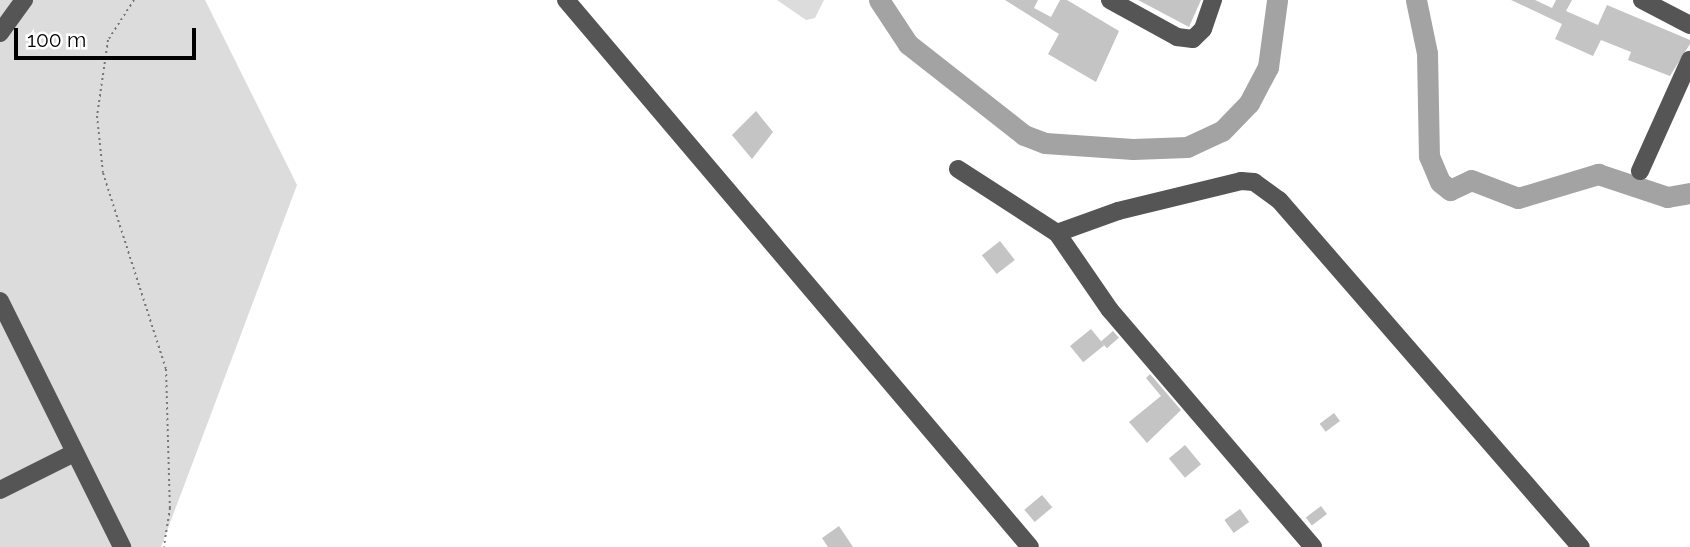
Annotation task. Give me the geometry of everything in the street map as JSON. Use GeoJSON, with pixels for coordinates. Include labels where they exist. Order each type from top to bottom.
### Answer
{"type":"FeatureCollection","features":[{"type":"Feature","properties":{"kind":"street"},"geometry":{"type":"LineString","coordinates":[[0,33],[24,0]]}},
{"type":"Feature","properties":{"kind":"street"},"geometry":{"type":"LineString","coordinates":[[566,0],[1030,547]]}},
{"type":"Feature","properties":{"kind":"street"},"geometry":{"type":"LineString","coordinates":[[1110,0],[1184,39],[1199,36],[1213,0]]}},
{"type":"Feature","properties":{"kind":"street"},"geometry":{"type":"LineString","coordinates":[[1643,0],[1690,25]]}},
{"type":"Feature","properties":{"kind":"street"},"geometry":{"type":"LineString","coordinates":[[1640,171],[1690,60]]}},
{"type":"Feature","properties":{"kind":"street"},"geometry":{"type":"LineString","coordinates":[[958,169],[1057,233],[1111,310],[1313,547]]}},
{"type":"Feature","properties":{"kind":"street"},"geometry":{"type":"LineString","coordinates":[[1057,233],[1118,211],[1241,181],[1254,182],[1293,216],[1581,547]]}},
{"type":"Feature","properties":{"kind":"street"},"geometry":{"type":"LineString","coordinates":[[0,300],[4,320],[122,547]]}},
{"type":"Feature","properties":{"kind":"street"},"geometry":{"type":"LineString","coordinates":[[0,490],[74,453]]}},
{"type":"Feature","properties":{"kind":"path"},"geometry":{"type":"LineString","coordinates":[[134,0],[108,40],[97,116],[103,173],[166,369],[170,508],[164,547]]}},
{"type":"Feature","properties":{"kind":"shaded area"},"geometry":{"type":"Polygon","coordinates":[[[0,0],[205,0],[297,185],[161,547],[0,547],[0,0]]]}},
{"type":"Feature","properties":{"kind":"shaded area"},"geometry":{"type":"Polygon","coordinates":[[[777,0],[824,0],[815,18],[806,20],[777,0]]]}},
{"type":"Feature","properties":{"kind":"building"},"geometry":{"type":"Polygon","coordinates":[[[1005,0],[1038,0],[1034,8],[1051,17],[1060,0],[1067,0],[1119,31],[1096,82],[1048,54],[1059,34],[1005,0]]]}},
{"type":"Feature","properties":{"kind":"building"},"geometry":{"type":"Polygon","coordinates":[[[1138,0],[1201,0],[1189,27],[1138,0]]]}},
{"type":"Feature","properties":{"kind":"building"},"geometry":{"type":"Polygon","coordinates":[[[1511,0],[1535,0],[1552,8],[1556,0],[1572,0],[1566,11],[1598,25],[1607,5],[1690,40],[1690,44],[1670,76],[1628,60],[1631,52],[1601,40],[1593,56],[1555,39],[1562,24],[1511,0]]]}},
{"type":"Feature","properties":{"kind":"building"},"geometry":{"type":"Polygon","coordinates":[[[756,111],[773,132],[752,159],[732,135],[756,111]]]}},
{"type":"Feature","properties":{"kind":"building"},"geometry":{"type":"Polygon","coordinates":[[[1000,241],[1015,260],[997,274],[982,255],[1000,241]]]}},
{"type":"Feature","properties":{"kind":"building"},"geometry":{"type":"Polygon","coordinates":[[[1091,329],[1104,345],[1083,362],[1070,346],[1091,329]]]}},
{"type":"Feature","properties":{"kind":"building"},"geometry":{"type":"Polygon","coordinates":[[[1113,331],[1119,338],[1107,348],[1101,341],[1113,331]]]}},
{"type":"Feature","properties":{"kind":"building"},"geometry":{"type":"Polygon","coordinates":[[[1150,374],[1181,410],[1147,443],[1129,422],[1161,396],[1146,378],[1150,374]]]}},
{"type":"Feature","properties":{"kind":"building"},"geometry":{"type":"Polygon","coordinates":[[[1334,413],[1340,421],[1326,432],[1320,424],[1334,413]]]}},
{"type":"Feature","properties":{"kind":"building"},"geometry":{"type":"Polygon","coordinates":[[[1185,445],[1201,464],[1185,478],[1169,458],[1185,445]]]}},
{"type":"Feature","properties":{"kind":"building"},"geometry":{"type":"Polygon","coordinates":[[[1042,495],[1052,507],[1035,522],[1024,510],[1042,495]]]}},
{"type":"Feature","properties":{"kind":"building"},"geometry":{"type":"Polygon","coordinates":[[[1321,506],[1327,514],[1312,525],[1306,517],[1321,506]]]}},
{"type":"Feature","properties":{"kind":"building"},"geometry":{"type":"Polygon","coordinates":[[[1240,509],[1249,522],[1234,533],[1224,520],[1240,509]]]}},
{"type":"Feature","properties":{"kind":"building"},"geometry":{"type":"Polygon","coordinates":[[[839,526],[853,547],[828,547],[822,538],[839,526]]]}},
{"type":"Feature","properties":{"kind":"waterway"},"geometry":{"type":"LineString","coordinates":[[879,0],[908,44],[1024,135],[1045,143],[1133,149],[1187,147],[1222,131],[1249,103],[1268,67],[1277,0]]}},
{"type":"Feature","properties":{"kind":"waterway"},"geometry":{"type":"LineString","coordinates":[[1416,0],[1427,53],[1429,156],[1440,182],[1450,190],[1471,180],[1518,198],[1598,174],[1667,197],[1690,193]]}}]}
